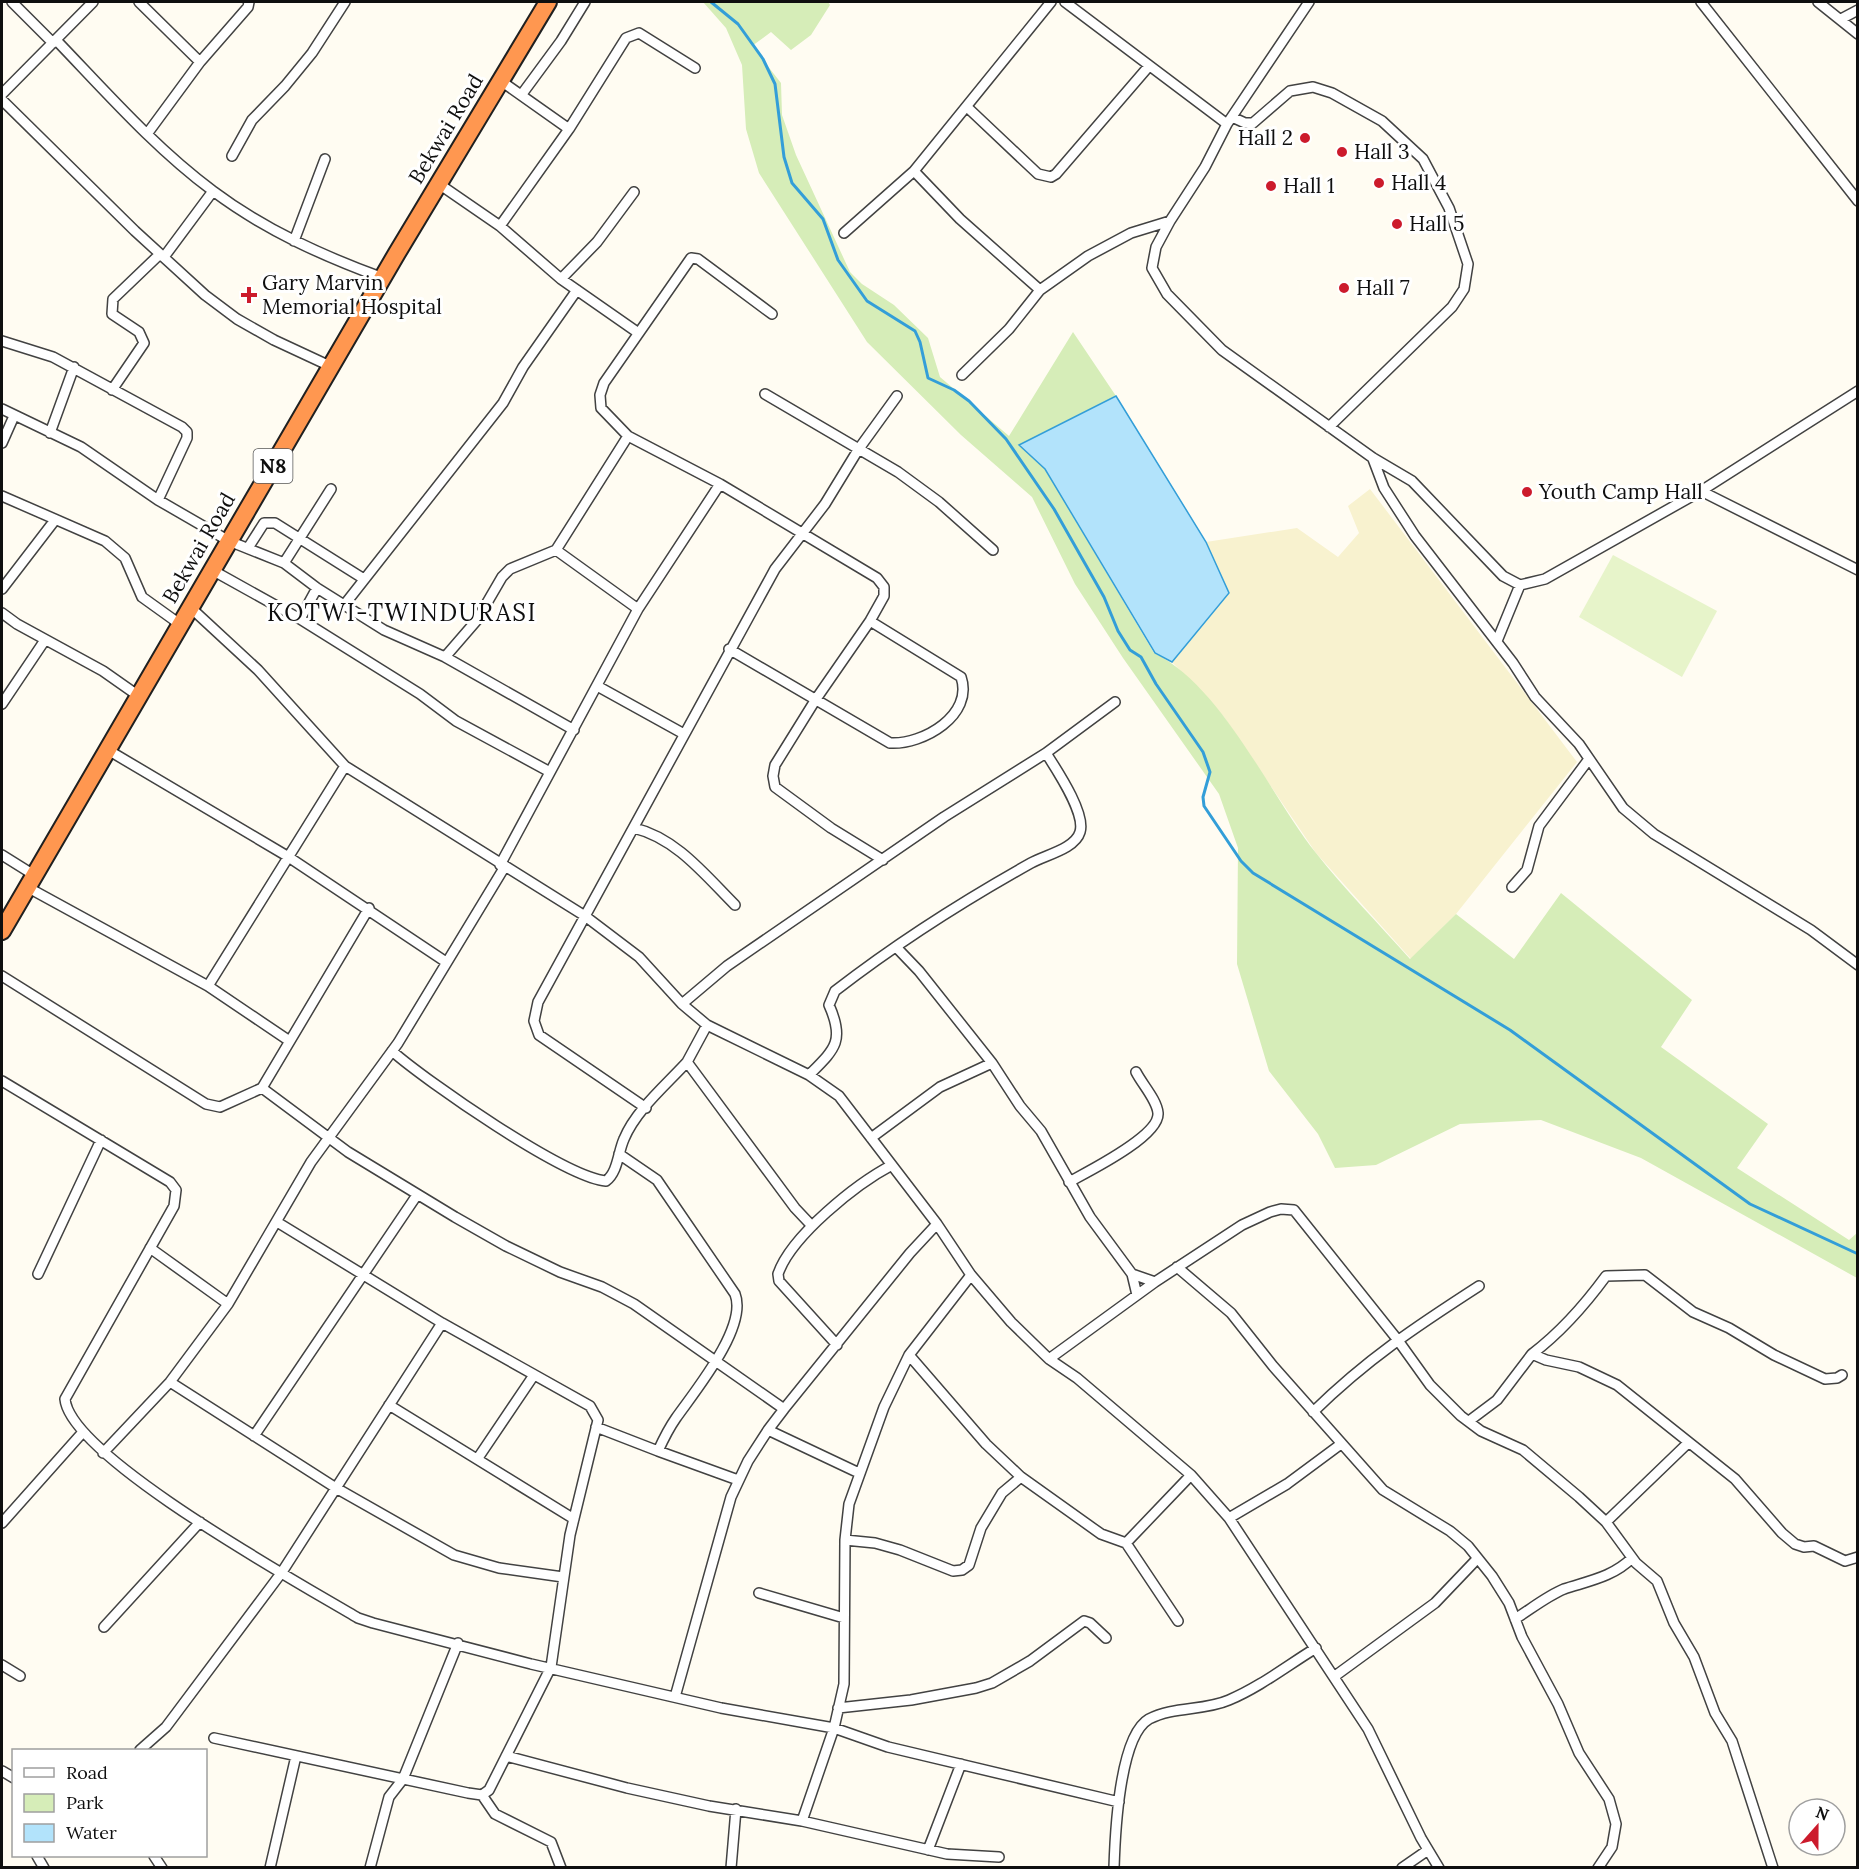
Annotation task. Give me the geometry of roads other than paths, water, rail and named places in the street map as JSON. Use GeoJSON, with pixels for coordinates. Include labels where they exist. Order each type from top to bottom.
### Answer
{"type":"FeatureCollection","features":[{"type":"Feature","properties":{"kind":"highway","name":"Bekwai Road"},"geometry":{"type":"LineString","coordinates":[[2,932],[383,278],[548,2]]}},
{"type":"Feature","properties":{"kind":"street"},"geometry":{"type":"LineString","coordinates":[[12,2],[147,134],[213,191],[294,241],[330,258],[383,278]]}},
{"type":"Feature","properties":{"kind":"street"},"geometry":{"type":"LineString","coordinates":[[2,94],[93,2]]}},
{"type":"Feature","properties":{"kind":"street"},"geometry":{"type":"LineString","coordinates":[[139,2],[200,62]]}},
{"type":"Feature","properties":{"kind":"street"},"geometry":{"type":"LineString","coordinates":[[147,134],[200,62],[248,7],[249,2]]}},
{"type":"Feature","properties":{"kind":"street"},"geometry":{"type":"LineString","coordinates":[[232,156],[252,120],[285,86],[312,53],[345,2]]}},
{"type":"Feature","properties":{"kind":"street"},"geometry":{"type":"LineString","coordinates":[[522,94],[561,42],[585,2]]}},
{"type":"Feature","properties":{"kind":"street"},"geometry":{"type":"LineString","coordinates":[[844,233],[914,171],[1050,2]]}},
{"type":"Feature","properties":{"kind":"street"},"geometry":{"type":"LineString","coordinates":[[1065,2],[1149,66],[1229,121],[1253,123],[1290,91],[1313,87],[1332,93],[1382,120],[1423,159],[1449,208],[1468,264],[1464,288],[1452,307],[1329,428]]}},
{"type":"Feature","properties":{"kind":"street"},"geometry":{"type":"LineString","coordinates":[[1307,2],[1229,121],[1205,167],[1170,221],[1156,247],[1152,268],[1167,294],[1222,350],[1329,428],[1412,481],[1503,576],[1520,585],[1545,579],[1701,491],[1857,391]]}},
{"type":"Feature","properties":{"kind":"street"},"geometry":{"type":"LineString","coordinates":[[1701,2],[1857,201]]}},
{"type":"Feature","properties":{"kind":"street"},"geometry":{"type":"LineString","coordinates":[[1818,2],[1857,34]]}},
{"type":"Feature","properties":{"kind":"street"},"geometry":{"type":"LineString","coordinates":[[1841,19],[1857,10]]}},
{"type":"Feature","properties":{"kind":"street"},"geometry":{"type":"LineString","coordinates":[[500,226],[569,129],[626,38],[639,33],[695,68]]}},
{"type":"Feature","properties":{"kind":"street"},"geometry":{"type":"LineString","coordinates":[[967,107],[1038,174],[1051,177],[1149,66]]}},
{"type":"Feature","properties":{"kind":"street"},"geometry":{"type":"LineString","coordinates":[[501,81],[569,129]]}},
{"type":"Feature","properties":{"kind":"street"},"geometry":{"type":"LineString","coordinates":[[2,100],[205,295],[237,319],[332,367]]}},
{"type":"Feature","properties":{"kind":"street"},"geometry":{"type":"LineString","coordinates":[[294,241],[325,159]]}},
{"type":"Feature","properties":{"kind":"street"},"geometry":{"type":"LineString","coordinates":[[914,171],[952,212],[1040,290]]}},
{"type":"Feature","properties":{"kind":"street"},"geometry":{"type":"LineString","coordinates":[[439,184],[500,226],[561,279],[638,332]]}},
{"type":"Feature","properties":{"kind":"street"},"geometry":{"type":"LineString","coordinates":[[112,390],[144,343],[139,332],[111,312],[113,299],[162,256],[213,191]]}},
{"type":"Feature","properties":{"kind":"street"},"geometry":{"type":"LineString","coordinates":[[561,279],[597,242],[634,192]]}},
{"type":"Feature","properties":{"kind":"street"},"geometry":{"type":"LineString","coordinates":[[962,375],[1009,328],[1040,290],[1088,256],[1131,233],[1170,221]]}},
{"type":"Feature","properties":{"kind":"street"},"geometry":{"type":"LineString","coordinates":[[772,314],[698,259],[691,258],[638,332],[600,394],[601,408],[628,436],[720,484],[877,578],[884,586],[884,596],[870,621],[816,699],[775,765],[772,776],[775,787],[831,828],[883,860]]}},
{"type":"Feature","properties":{"kind":"street"},"geometry":{"type":"LineString","coordinates":[[345,604],[503,403],[529,358],[577,290]]}},
{"type":"Feature","properties":{"kind":"street"},"geometry":{"type":"LineString","coordinates":[[2,342],[53,357],[188,432],[158,500]]}},
{"type":"Feature","properties":{"kind":"street"},"geometry":{"type":"LineString","coordinates":[[50,433],[74,368]]}},
{"type":"Feature","properties":{"kind":"street"},"geometry":{"type":"LineString","coordinates":[[765,394],[898,472],[939,502],[993,550]]}},
{"type":"Feature","properties":{"kind":"street"},"geometry":{"type":"LineString","coordinates":[[646,1108],[539,1035],[534,1021],[538,1002],[729,649],[775,569],[825,504],[858,450],[897,396]]}},
{"type":"Feature","properties":{"kind":"street"},"geometry":{"type":"LineString","coordinates":[[2,409],[90,452],[158,500],[229,541],[284,563],[317,588],[384,630],[445,657],[574,730]]}},
{"type":"Feature","properties":{"kind":"street"},"geometry":{"type":"LineString","coordinates":[[2,443],[14,416]]}},
{"type":"Feature","properties":{"kind":"street"},"geometry":{"type":"LineString","coordinates":[[445,657],[477,620],[502,577],[510,569],[556,550],[628,436]]}},
{"type":"Feature","properties":{"kind":"street"},"geometry":{"type":"LineString","coordinates":[[1373,458],[1384,488],[1415,536],[1497,641],[1534,697],[1589,759],[1623,808],[1654,834],[1811,930],[1857,965]]}},
{"type":"Feature","properties":{"kind":"street"},"geometry":{"type":"LineString","coordinates":[[103,1453],[170,1382],[228,1304],[328,1137],[392,1051],[502,866],[550,772],[639,609],[720,484]]}},
{"type":"Feature","properties":{"kind":"street"},"geometry":{"type":"LineString","coordinates":[[284,563],[331,489]]}},
{"type":"Feature","properties":{"kind":"street"},"geometry":{"type":"LineString","coordinates":[[1701,491],[1857,570]]}},
{"type":"Feature","properties":{"kind":"street"},"geometry":{"type":"LineString","coordinates":[[2,496],[99,538],[113,548],[125,558],[142,597],[181,625]]}},
{"type":"Feature","properties":{"kind":"street"},"geometry":{"type":"LineString","coordinates":[[2,589],[55,520]]}},
{"type":"Feature","properties":{"kind":"street"},"geometry":{"type":"LineString","coordinates":[[248,548],[264,523],[269,521],[300,537],[364,579]]}},
{"type":"Feature","properties":{"kind":"street"},"geometry":{"type":"LineString","coordinates":[[556,550],[639,609]]}},
{"type":"Feature","properties":{"kind":"street"},"geometry":{"type":"LineString","coordinates":[[212,570],[300,619],[420,694],[456,721],[550,772]]}},
{"type":"Feature","properties":{"kind":"street"},"geometry":{"type":"LineString","coordinates":[[1497,641],[1520,585]]}},
{"type":"Feature","properties":{"kind":"street"},"geometry":{"type":"LineString","coordinates":[[300,619],[317,588]]}},
{"type":"Feature","properties":{"kind":"street"},"geometry":{"type":"LineString","coordinates":[[191,608],[258,670],[345,766],[585,916],[639,957],[682,1004],[707,1025],[809,1075],[839,1096],[937,1224],[970,1275],[1049,1359],[1077,1378],[1191,1475],[1228,1518],[1335,1676],[1368,1730],[1439,1868]]}},
{"type":"Feature","properties":{"kind":"street"},"geometry":{"type":"LineString","coordinates":[[2,612],[45,640],[103,671],[140,697]]}},
{"type":"Feature","properties":{"kind":"street"},"geometry":{"type":"LineString","coordinates":[[729,649],[890,743],[903,744],[939,726],[958,712],[964,698],[961,677],[870,621]]}},
{"type":"Feature","properties":{"kind":"street"},"geometry":{"type":"LineString","coordinates":[[2,704],[45,640]]}},
{"type":"Feature","properties":{"kind":"street"},"geometry":{"type":"LineString","coordinates":[[598,687],[684,734]]}},
{"type":"Feature","properties":{"kind":"street"},"geometry":{"type":"LineString","coordinates":[[682,1004],[727,966],[944,817],[1046,753],[1115,702]]}},
{"type":"Feature","properties":{"kind":"street"},"geometry":{"type":"LineString","coordinates":[[108,750],[287,856],[446,962]]}},
{"type":"Feature","properties":{"kind":"street"},"geometry":{"type":"LineString","coordinates":[[809,1075],[827,1057],[838,1036],[837,1024],[829,1005],[835,990],[896,947],[1003,880],[1070,844],[1080,834],[1081,828],[1070,793],[1046,753]]}},
{"type":"Feature","properties":{"kind":"street"},"geometry":{"type":"LineString","coordinates":[[1512,887],[1527,870],[1539,826],[1589,759]]}},
{"type":"Feature","properties":{"kind":"street"},"geometry":{"type":"LineString","coordinates":[[208,986],[345,766]]}},
{"type":"Feature","properties":{"kind":"street"},"geometry":{"type":"LineString","coordinates":[[634,828],[649,831],[682,853],[735,904]]}},
{"type":"Feature","properties":{"kind":"street"},"geometry":{"type":"LineString","coordinates":[[2,855],[30,881],[208,986],[288,1040]]}},
{"type":"Feature","properties":{"kind":"street"},"geometry":{"type":"LineString","coordinates":[[2,976],[206,1104],[220,1107],[262,1088],[288,1040],[369,909]]}},
{"type":"Feature","properties":{"kind":"street"},"geometry":{"type":"LineString","coordinates":[[896,947],[919,971],[992,1063],[1020,1107],[1052,1148],[1090,1217],[1132,1274],[1137,1295]]}},
{"type":"Feature","properties":{"kind":"street"},"geometry":{"type":"LineString","coordinates":[[392,1051],[484,1117],[577,1172],[595,1180],[606,1181],[611,1177],[632,1124],[687,1062],[707,1025]]}},
{"type":"Feature","properties":{"kind":"street"},"geometry":{"type":"LineString","coordinates":[[687,1062],[795,1208],[812,1226]]}},
{"type":"Feature","properties":{"kind":"street"},"geometry":{"type":"LineString","coordinates":[[871,1138],[940,1087],[992,1063]]}},
{"type":"Feature","properties":{"kind":"street"},"geometry":{"type":"LineString","coordinates":[[1069,1182],[1128,1147],[1150,1131],[1158,1121],[1158,1110],[1136,1072]]}},
{"type":"Feature","properties":{"kind":"street"},"geometry":{"type":"LineString","coordinates":[[2,1081],[170,1182],[176,1190],[174,1206],[65,1399],[70,1418],[103,1453],[200,1522],[358,1618],[675,1697],[834,1728],[888,1747],[1119,1802]]}},
{"type":"Feature","properties":{"kind":"street"},"geometry":{"type":"LineString","coordinates":[[262,1088],[328,1137],[417,1195],[515,1251],[619,1296],[784,1409]]}},
{"type":"Feature","properties":{"kind":"street"},"geometry":{"type":"LineString","coordinates":[[38,1274],[101,1140]]}},
{"type":"Feature","properties":{"kind":"street"},"geometry":{"type":"LineString","coordinates":[[619,1154],[657,1180],[735,1294],[739,1304],[738,1315],[715,1362],[675,1418],[658,1451]]}},
{"type":"Feature","properties":{"kind":"street"},"geometry":{"type":"LineString","coordinates":[[837,1346],[779,1281],[778,1274],[812,1226],[853,1189],[892,1165]]}},
{"type":"Feature","properties":{"kind":"street"},"geometry":{"type":"LineString","coordinates":[[254,1436],[417,1195]]}},
{"type":"Feature","properties":{"kind":"street"},"geometry":{"type":"LineString","coordinates":[[1049,1359],[1155,1282],[1242,1225],[1270,1212],[1294,1210],[1397,1339],[1430,1385],[1481,1431],[1524,1449],[1606,1522],[1632,1558],[1657,1581],[1674,1623],[1694,1658],[1715,1713],[1729,1734],[1773,1868]]}},
{"type":"Feature","properties":{"kind":"street"},"geometry":{"type":"LineString","coordinates":[[277,1222],[442,1323],[590,1406],[596,1412],[596,1427],[563,1577],[551,1667],[489,1790],[482,1795]]}},
{"type":"Feature","properties":{"kind":"street"},"geometry":{"type":"LineString","coordinates":[[675,1697],[711,1561],[738,1480],[768,1430],[784,1409],[910,1253],[937,1224]]}},
{"type":"Feature","properties":{"kind":"street"},"geometry":{"type":"LineString","coordinates":[[150,1248],[228,1304]]}},
{"type":"Feature","properties":{"kind":"street"},"geometry":{"type":"LineString","coordinates":[[1177,1267],[1231,1313],[1313,1412],[1383,1490],[1450,1531],[1468,1546],[1499,1588],[1579,1753],[1609,1799],[1616,1824],[1612,1846],[1598,1868]]}},
{"type":"Feature","properties":{"kind":"street"},"geometry":{"type":"LineString","coordinates":[[1132,1274],[1155,1282]]}},
{"type":"Feature","properties":{"kind":"street"},"geometry":{"type":"LineString","coordinates":[[802,1821],[834,1728],[844,1684],[845,1540],[849,1504],[884,1407],[909,1355],[970,1275]]}},
{"type":"Feature","properties":{"kind":"street"},"geometry":{"type":"LineString","coordinates":[[1469,1421],[1497,1400],[1532,1354],[1574,1318],[1606,1276],[1645,1275],[1693,1312],[1729,1328],[1774,1355],[1825,1379],[1842,1375]]}},
{"type":"Feature","properties":{"kind":"street"},"geometry":{"type":"LineString","coordinates":[[1313,1412],[1354,1371],[1397,1339],[1479,1286]]}},
{"type":"Feature","properties":{"kind":"street"},"geometry":{"type":"LineString","coordinates":[[141,1749],[166,1727],[282,1572],[442,1323]]}},
{"type":"Feature","properties":{"kind":"street"},"geometry":{"type":"LineString","coordinates":[[1532,1354],[1546,1360],[1579,1367],[1608,1380],[1735,1479],[1782,1533],[1795,1544],[1804,1547],[1814,1546],[1845,1561],[1857,1557]]}},
{"type":"Feature","properties":{"kind":"street"},"geometry":{"type":"LineString","coordinates":[[909,1355],[986,1444],[1021,1477],[1101,1534],[1126,1543],[1178,1620]]}},
{"type":"Feature","properties":{"kind":"street"},"geometry":{"type":"LineString","coordinates":[[478,1458],[534,1375]]}},
{"type":"Feature","properties":{"kind":"street"},"geometry":{"type":"LineString","coordinates":[[170,1382],[336,1488],[454,1555],[499,1568],[563,1577]]}},
{"type":"Feature","properties":{"kind":"street"},"geometry":{"type":"LineString","coordinates":[[389,1405],[574,1519]]}},
{"type":"Feature","properties":{"kind":"street"},"geometry":{"type":"LineString","coordinates":[[596,1427],[738,1480]]}},
{"type":"Feature","properties":{"kind":"street"},"geometry":{"type":"LineString","coordinates":[[768,1430],[859,1473]]}},
{"type":"Feature","properties":{"kind":"street"},"geometry":{"type":"LineString","coordinates":[[2,1523],[83,1432]]}},
{"type":"Feature","properties":{"kind":"street"},"geometry":{"type":"LineString","coordinates":[[1606,1522],[1688,1443]]}},
{"type":"Feature","properties":{"kind":"street"},"geometry":{"type":"LineString","coordinates":[[1228,1518],[1287,1484],[1341,1444]]}},
{"type":"Feature","properties":{"kind":"street"},"geometry":{"type":"LineString","coordinates":[[1126,1543],[1191,1475]]}},
{"type":"Feature","properties":{"kind":"street"},"geometry":{"type":"LineString","coordinates":[[845,1540],[875,1543],[953,1571],[962,1570],[969,1565],[981,1528],[1002,1493],[1021,1477]]}},
{"type":"Feature","properties":{"kind":"street"},"geometry":{"type":"LineString","coordinates":[[104,1627],[200,1522]]}},
{"type":"Feature","properties":{"kind":"street"},"geometry":{"type":"LineString","coordinates":[[1515,1619],[1552,1595],[1620,1569],[1632,1558]]}},
{"type":"Feature","properties":{"kind":"street"},"geometry":{"type":"LineString","coordinates":[[1335,1676],[1435,1603],[1477,1559]]}},
{"type":"Feature","properties":{"kind":"street"},"geometry":{"type":"LineString","coordinates":[[759,1593],[844,1618]]}},
{"type":"Feature","properties":{"kind":"street"},"geometry":{"type":"LineString","coordinates":[[838,1708],[911,1700],[992,1683],[1030,1660],[1084,1621],[1090,1623],[1106,1638]]}},
{"type":"Feature","properties":{"kind":"street"},"geometry":{"type":"LineString","coordinates":[[370,1868],[389,1797],[403,1779],[458,1644]]}},
{"type":"Feature","properties":{"kind":"street"},"geometry":{"type":"LineString","coordinates":[[1114,1868],[1119,1802],[1131,1746],[1138,1731],[1148,1720],[1179,1710],[1228,1701],[1316,1648]]}},
{"type":"Feature","properties":{"kind":"street"},"geometry":{"type":"LineString","coordinates":[[2,1665],[21,1676]]}},
{"type":"Feature","properties":{"kind":"street"},"geometry":{"type":"LineString","coordinates":[[214,1738],[482,1795],[495,1814],[551,1842],[561,1868]]}},
{"type":"Feature","properties":{"kind":"street"},"geometry":{"type":"LineString","coordinates":[[270,1868],[296,1756]]}},
{"type":"Feature","properties":{"kind":"street"},"geometry":{"type":"LineString","coordinates":[[506,1756],[627,1788],[802,1821],[947,1854],[999,1857]]}},
{"type":"Feature","properties":{"kind":"street"},"geometry":{"type":"LineString","coordinates":[[928,1850],[961,1764]]}},
{"type":"Feature","properties":{"kind":"street"},"geometry":{"type":"LineString","coordinates":[[731,1868],[736,1809]]}},
{"type":"Feature","properties":{"kind":"street"},"geometry":{"type":"LineString","coordinates":[[1402,1868],[1428,1850]]}},
{"type":"Feature","properties":{"kind":"water"},"geometry":{"type":"Polygon","coordinates":[[[1116,396],[1206,542],[1229,593],[1172,662],[1155,653],[1045,469],[1019,445],[1116,396]]]}},
{"type":"Feature","properties":{"kind":"waterway"},"geometry":{"type":"LineString","coordinates":[[711,2],[738,24],[763,59],[775,84],[784,157],[792,183],[823,219],[838,260],[867,301],[915,331],[920,342],[928,378],[954,390],[969,401],[1006,439],[1054,509],[1104,597],[1118,631],[1130,650],[1141,657],[1156,684],[1203,752],[1210,772],[1203,797],[1204,806],[1241,861],[1253,873],[1510,1030],[1750,1204],[1858,1254]]}},
{"type":"Feature","properties":{"kind":"place","name":"Hall 2"},"geometry":{"type":"Point","coordinates":[1305,138]}},
{"type":"Feature","properties":{"kind":"place","name":"Hall 3"},"geometry":{"type":"Point","coordinates":[1342,152]}},
{"type":"Feature","properties":{"kind":"place","name":"Hall 4"},"geometry":{"type":"Point","coordinates":[1379,183]}},
{"type":"Feature","properties":{"kind":"place","name":"Hall 1"},"geometry":{"type":"Point","coordinates":[1271,186]}},
{"type":"Feature","properties":{"kind":"place","name":"Hall 5"},"geometry":{"type":"Point","coordinates":[1397,224]}},
{"type":"Feature","properties":{"kind":"place","name":"Hall 7"},"geometry":{"type":"Point","coordinates":[1344,288]}},
{"type":"Feature","properties":{"kind":"place","name":"Gary Marvin Memorial Hospital"},"geometry":{"type":"Point","coordinates":[249,295]}},
{"type":"Feature","properties":{"kind":"place","name":"Youth Camp Hall"},"geometry":{"type":"Point","coordinates":[1527,492]}},
{"type":"Feature","properties":{"kind":"district","name":"KOTWI-TWINDURASI"},"geometry":{"type":"Point","coordinates":[402,613]}}]}
